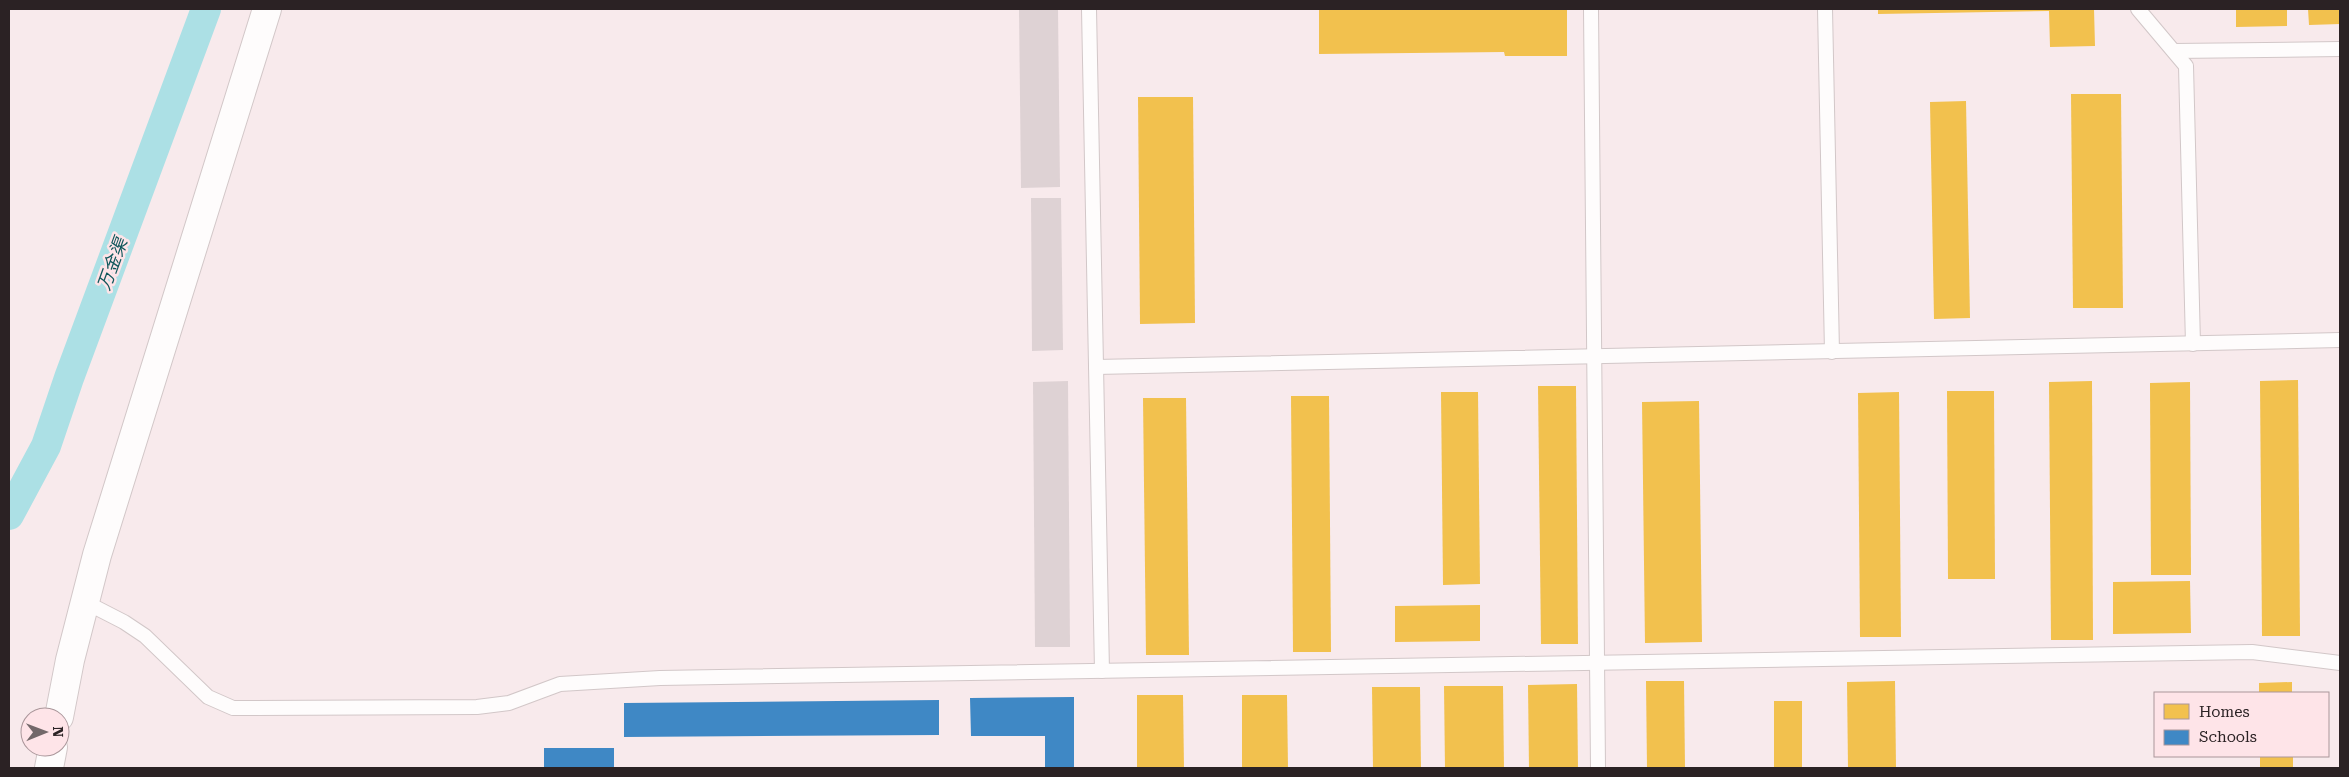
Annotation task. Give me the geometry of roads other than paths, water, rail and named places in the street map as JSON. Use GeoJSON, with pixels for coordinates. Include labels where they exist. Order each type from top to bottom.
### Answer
{"type":"FeatureCollection","features":[{"type":"Feature","properties":{"kind":"street"},"geometry":{"type":"LineString","coordinates":[[61,707],[70,660],[97,555],[267,9]]}},
{"type":"Feature","properties":{"kind":"lane"},"geometry":{"type":"LineString","coordinates":[[1089,9],[1102,671]]}},
{"type":"Feature","properties":{"kind":"lane"},"geometry":{"type":"LineString","coordinates":[[1591,9],[1598,768]]}},
{"type":"Feature","properties":{"kind":"lane"},"geometry":{"type":"LineString","coordinates":[[1825,9],[1832,352]]}},
{"type":"Feature","properties":{"kind":"lane"},"geometry":{"type":"LineString","coordinates":[[2138,9],[2186,66],[2193,344]]}},
{"type":"Feature","properties":{"kind":"lane"},"geometry":{"type":"LineString","coordinates":[[2174,51],[2340,49]]}},
{"type":"Feature","properties":{"kind":"lane"},"geometry":{"type":"LineString","coordinates":[[1096,367],[2340,340]]}},
{"type":"Feature","properties":{"kind":"lane"},"geometry":{"type":"LineString","coordinates":[[85,602],[124,622],[145,636],[208,697],[233,708],[477,707],[509,703],[560,684],[660,678],[2252,652],[2340,664]]}},
{"type":"Feature","properties":{"kind":"waterway","name":"万金渠"},"geometry":{"type":"LineString","coordinates":[[9,515],[46,446],[69,378],[206,9]]}}]}
